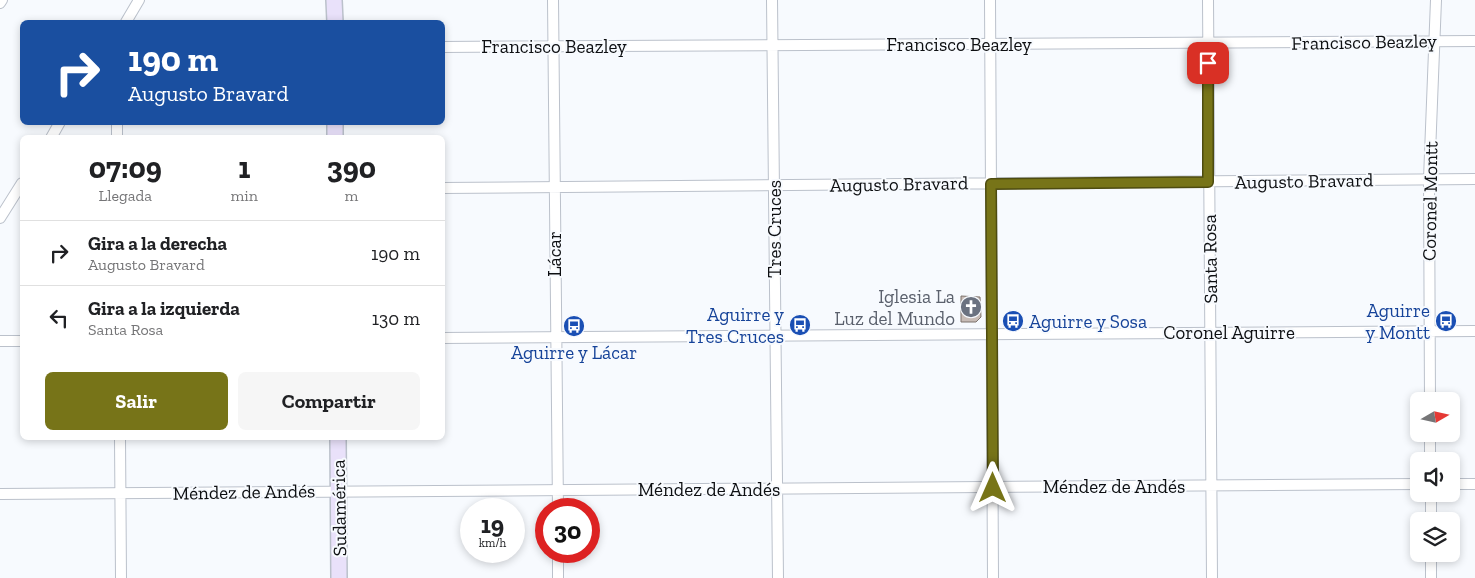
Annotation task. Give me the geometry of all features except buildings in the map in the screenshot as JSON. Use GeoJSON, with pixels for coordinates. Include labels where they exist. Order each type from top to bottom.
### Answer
{"type":"FeatureCollection","features":[{"type":"Feature","properties":{"kind":"street"},"geometry":{"type":"LineString","coordinates":[[0,4],[2,0]]}},
{"type":"Feature","properties":{"kind":"street"},"geometry":{"type":"LineString","coordinates":[[127,20],[139,0]]}},
{"type":"Feature","properties":{"kind":"street"},"geometry":{"type":"LineString","coordinates":[[334,0],[335,20]]}},
{"type":"Feature","properties":{"kind":"street","name":"Lácar"},"geometry":{"type":"LineString","coordinates":[[553,0],[554,337],[558,498]]}},
{"type":"Feature","properties":{"kind":"street","name":"Tres Cruces"},"geometry":{"type":"LineString","coordinates":[[772,0],[778,578]]}},
{"type":"Feature","properties":{"kind":"street"},"geometry":{"type":"LineString","coordinates":[[990,0],[994,578]]}},
{"type":"Feature","properties":{"kind":"street","name":"Santa Rosa"},"geometry":{"type":"LineString","coordinates":[[1208,0],[1212,578]]}},
{"type":"Feature","properties":{"kind":"street","name":"Coronel Montt"},"geometry":{"type":"LineString","coordinates":[[1430,392],[1428,332],[1429,179],[1436,0]]}},
{"type":"Feature","properties":{"kind":"street","name":"Francisco Beazley"},"geometry":{"type":"LineString","coordinates":[[445,47],[1475,41]]}},
{"type":"Feature","properties":{"kind":"street","name":"Augusto Bravard"},"geometry":{"type":"LineString","coordinates":[[445,188],[1475,179]]}},
{"type":"Feature","properties":{"kind":"street"},"geometry":{"type":"LineString","coordinates":[[1,213],[20,188]]}},
{"type":"Feature","properties":{"kind":"street","name":"Coronel Aguirre"},"geometry":{"type":"LineString","coordinates":[[445,338],[1475,331]]}},
{"type":"Feature","properties":{"kind":"street"},"geometry":{"type":"LineString","coordinates":[[0,341],[20,341]]}},
{"type":"Feature","properties":{"kind":"street"},"geometry":{"type":"LineString","coordinates":[[120,440],[121,578]]}},
{"type":"Feature","properties":{"kind":"street","name":"Sudamérica"},"geometry":{"type":"LineString","coordinates":[[338,440],[340,578]]}},
{"type":"Feature","properties":{"kind":"street","name":"Méndez de Andés"},"geometry":{"type":"LineString","coordinates":[[0,494],[338,490],[993,488],[1410,484]]}},
{"type":"Feature","properties":{"kind":"street"},"geometry":{"type":"LineString","coordinates":[[1460,484],[1475,484]]}},
{"type":"Feature","properties":{"kind":"street"},"geometry":{"type":"LineString","coordinates":[[1431,562],[1431,578]]}},
{"type":"Feature","properties":{"kind":"street"},"geometry":{"type":"LineString","coordinates":[[558,563],[558,578]]}},
{"type":"Feature","properties":{"kind":"place","name":"Iglesia La Luz del Mundo"},"geometry":{"type":"Point","coordinates":[971,307]}},
{"type":"Feature","properties":{"kind":"place","name":"Aguirre y Sosa"},"geometry":{"type":"Point","coordinates":[1013,321]}},
{"type":"Feature","properties":{"kind":"place","name":"Aguirre y Montt"},"geometry":{"type":"Point","coordinates":[1446,321]}},
{"type":"Feature","properties":{"kind":"place","name":"Aguirre y Tres Cruces"},"geometry":{"type":"Point","coordinates":[800,325]}},
{"type":"Feature","properties":{"kind":"place","name":"Aguirre y Lácar"},"geometry":{"type":"Point","coordinates":[574,326]}},
{"type":"Feature","properties":{"kind":"route"},"geometry":{"type":"LineString","coordinates":[[993,488],[991,184],[1208,182],[1208,63]]}}]}
